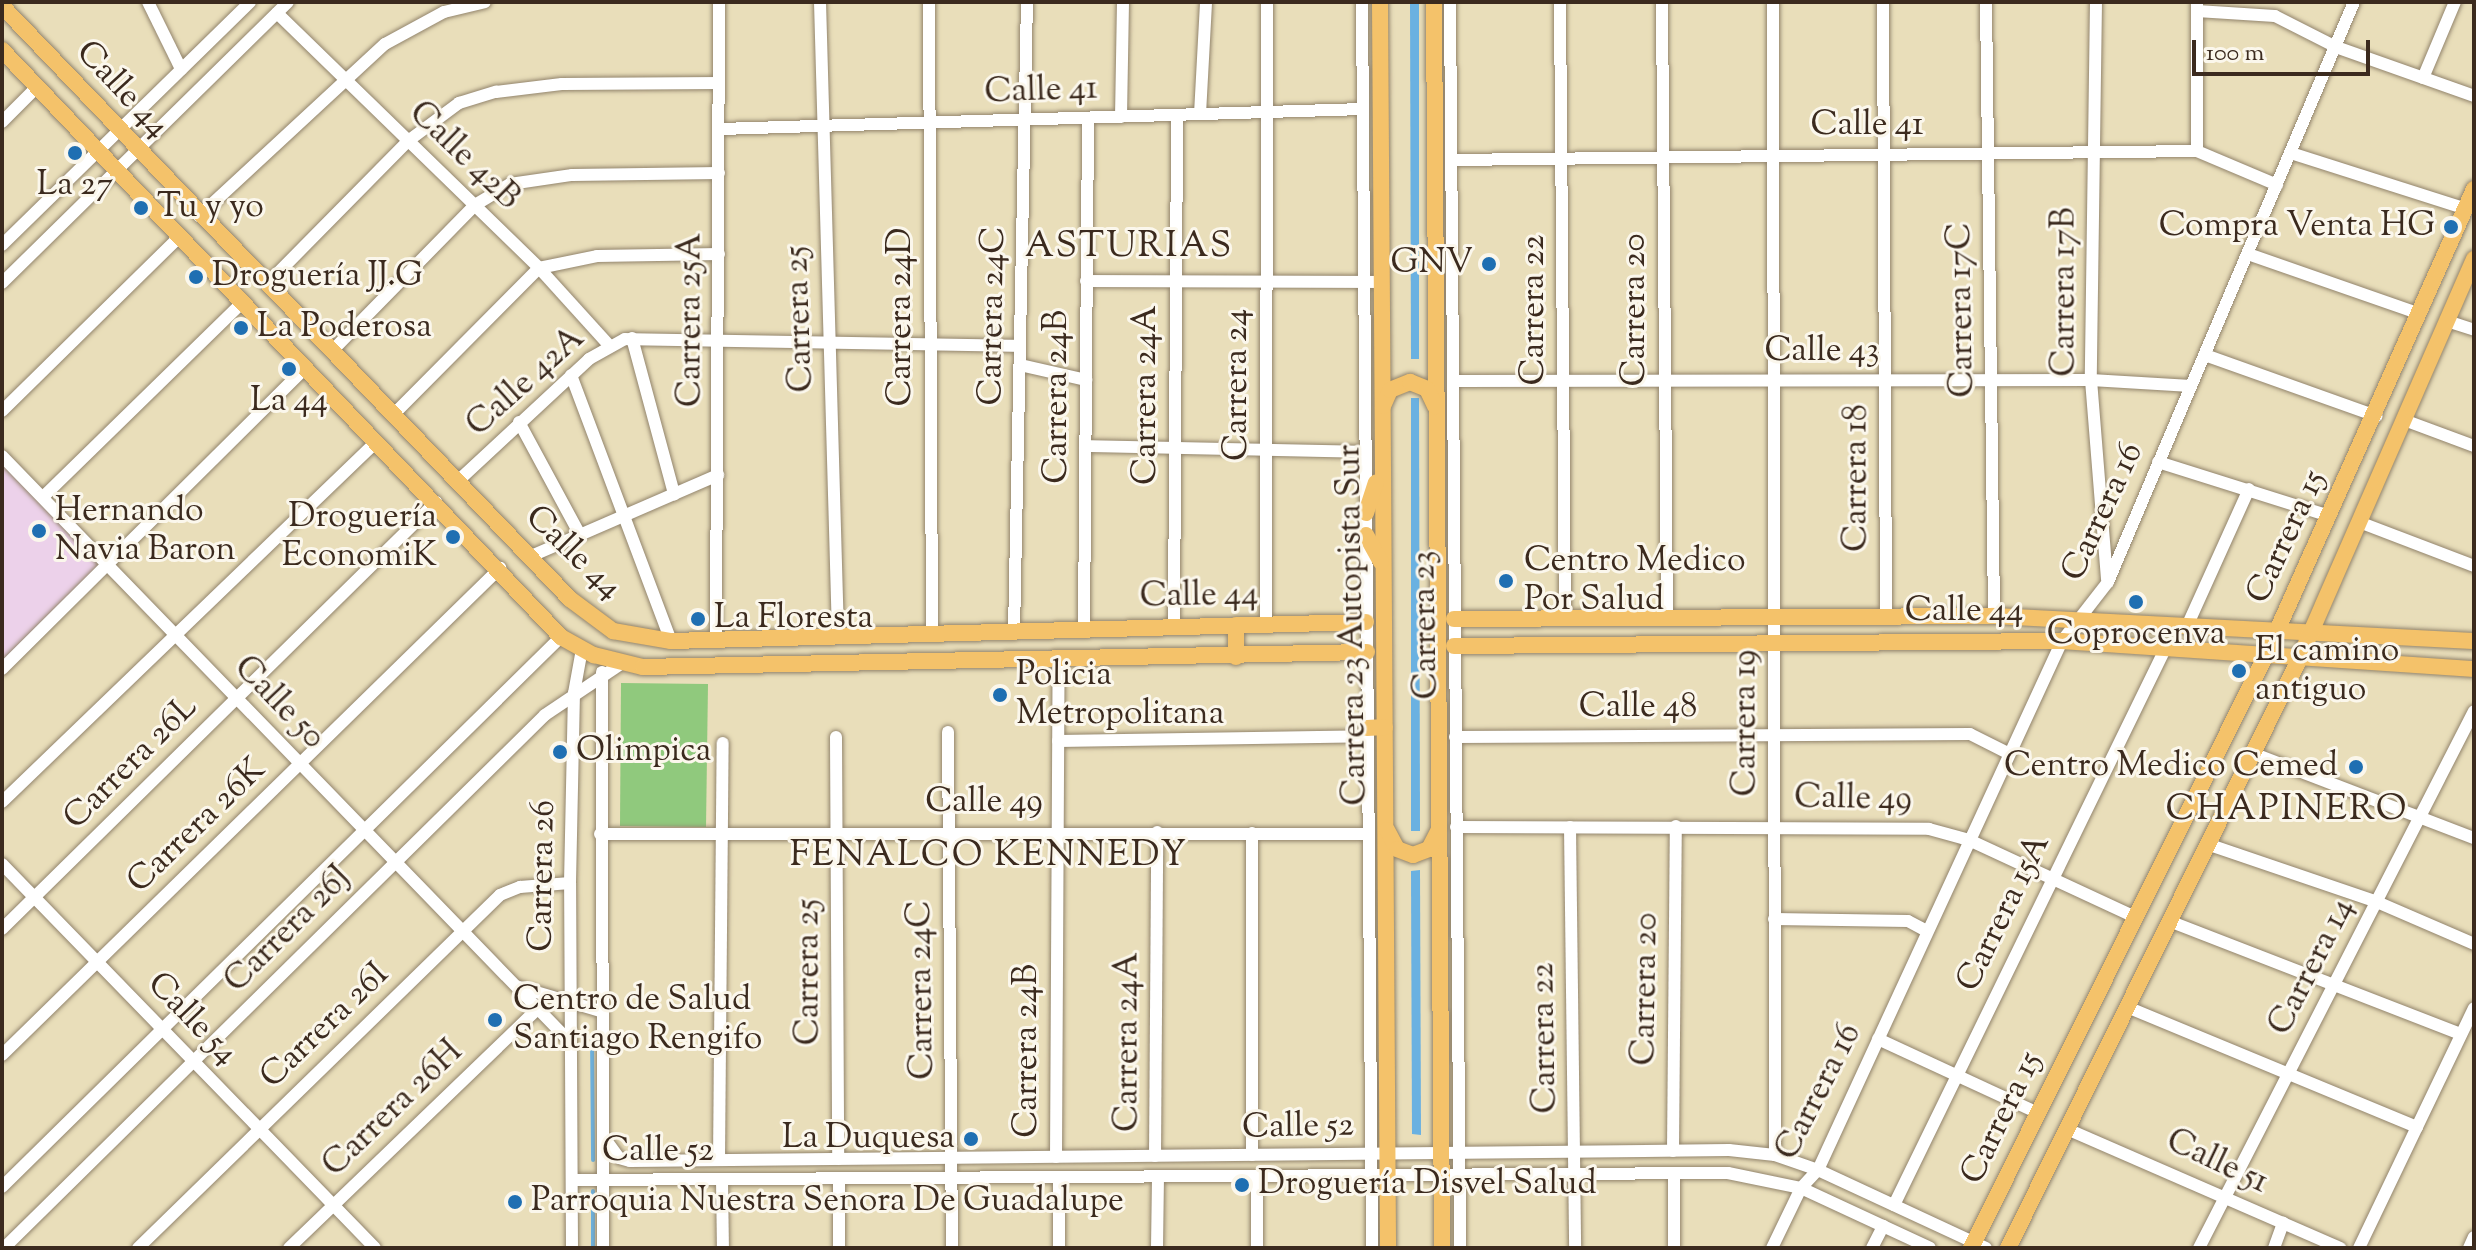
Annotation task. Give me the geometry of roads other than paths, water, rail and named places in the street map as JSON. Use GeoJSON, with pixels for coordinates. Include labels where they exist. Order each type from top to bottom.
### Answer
{"type":"FeatureCollection","features":[{"type":"Feature","properties":{"kind":"main road","name":"Carrera 23 Autopista Sur"},"geometry":{"type":"LineString","coordinates":[[1380,2],[1372,282],[1380,418],[1386,825],[1379,1177],[1388,1248]]}},
{"type":"Feature","properties":{"kind":"main road"},"geometry":{"type":"LineString","coordinates":[[1434,2],[1444,281],[1438,419],[1446,550],[1448,825],[1450,1177],[1442,1248]]}},
{"type":"Feature","properties":{"kind":"main road","name":"Calle 44"},"geometry":{"type":"LineString","coordinates":[[2,6],[199,216],[601,625],[636,638],[671,641],[1366,622]]}},
{"type":"Feature","properties":{"kind":"main road","name":"Calle 44"},"geometry":{"type":"LineString","coordinates":[[2,50],[241,304],[500,568],[561,637],[582,649],[621,664],[746,666],[1367,652]]}},
{"type":"Feature","properties":{"kind":"main road","name":"Carrera 15"},"geometry":{"type":"LineString","coordinates":[[1977,1246],[2038,1113],[2267,653],[2376,416],[2474,189]]}},
{"type":"Feature","properties":{"kind":"main road","name":"Carrera 15"},"geometry":{"type":"LineString","coordinates":[[2008,1248],[2069,1130],[2301,655],[2474,259]]}},
{"type":"Feature","properties":{"kind":"main road"},"geometry":{"type":"LineString","coordinates":[[330,394],[349,382],[352,371]]}},
{"type":"Feature","properties":{"kind":"main road"},"geometry":{"type":"LineString","coordinates":[[1380,418],[1390,390],[1410,382],[1427,389],[1438,419]]}},
{"type":"Feature","properties":{"kind":"main road"},"geometry":{"type":"LineString","coordinates":[[343,407],[347,397],[366,385]]}},
{"type":"Feature","properties":{"kind":"main road"},"geometry":{"type":"LineString","coordinates":[[1366,513],[1380,470]]}},
{"type":"Feature","properties":{"kind":"main road"},"geometry":{"type":"LineString","coordinates":[[1366,535],[1381,562]]}},
{"type":"Feature","properties":{"kind":"main road","name":"Calle 44"},"geometry":{"type":"LineString","coordinates":[[1454,619],[1994,616],[2080,618],[2474,641]]}},
{"type":"Feature","properties":{"kind":"main road"},"geometry":{"type":"LineString","coordinates":[[1236,625],[1236,657]]}},
{"type":"Feature","properties":{"kind":"main road"},"geometry":{"type":"LineString","coordinates":[[745,637],[746,666]]}},
{"type":"Feature","properties":{"kind":"main road","name":"Calle 44"},"geometry":{"type":"LineString","coordinates":[[1454,646],[2062,641],[2474,669]]}},
{"type":"Feature","properties":{"kind":"main road"},"geometry":{"type":"LineString","coordinates":[[1367,732],[1385,727]]}},
{"type":"Feature","properties":{"kind":"main road"},"geometry":{"type":"LineString","coordinates":[[1386,825],[1393,845],[1413,855],[1432,846],[1448,825]]}},
{"type":"Feature","properties":{"kind":"street"},"geometry":{"type":"LineString","coordinates":[[148,2],[181,69]]}},
{"type":"Feature","properties":{"kind":"street"},"geometry":{"type":"LineString","coordinates":[[2,245],[250,2]]}},
{"type":"Feature","properties":{"kind":"street"},"geometry":{"type":"LineString","coordinates":[[2,283],[288,2]]}},
{"type":"Feature","properties":{"kind":"street"},"geometry":{"type":"LineString","coordinates":[[199,216],[344,79],[406,31],[444,12],[485,2]]}},
{"type":"Feature","properties":{"kind":"street","name":"Carrera 25A"},"geometry":{"type":"LineString","coordinates":[[716,639],[719,2]]}},
{"type":"Feature","properties":{"kind":"street","name":"Carrera 25"},"geometry":{"type":"LineString","coordinates":[[820,2],[821,126],[838,635]]}},
{"type":"Feature","properties":{"kind":"street","name":"Carrera 24D"},"geometry":{"type":"LineString","coordinates":[[929,2],[932,633]]}},
{"type":"Feature","properties":{"kind":"street","name":"Carrera 24C"},"geometry":{"type":"LineString","coordinates":[[1014,631],[1027,2]]}},
{"type":"Feature","properties":{"kind":"street"},"geometry":{"type":"LineString","coordinates":[[1121,117],[1123,2]]}},
{"type":"Feature","properties":{"kind":"street"},"geometry":{"type":"LineString","coordinates":[[1200,114],[1206,2]]}},
{"type":"Feature","properties":{"kind":"street","name":"Carrera 24"},"geometry":{"type":"LineString","coordinates":[[1266,624],[1267,2]]}},
{"type":"Feature","properties":{"kind":"street","name":"Carrera 23"},"geometry":{"type":"LineString","coordinates":[[1362,2],[1363,109],[1372,282],[1365,452],[1368,834],[1379,1154]]}},
{"type":"Feature","properties":{"kind":"street","name":"Carrera 23"},"geometry":{"type":"LineString","coordinates":[[1448,825],[1455,737],[1447,701],[1454,646],[1446,550],[1453,381],[1444,281],[1451,160],[1450,2]]}},
{"type":"Feature","properties":{"kind":"street","name":"Carrera 22"},"geometry":{"type":"LineString","coordinates":[[1560,2],[1565,618]]}},
{"type":"Feature","properties":{"kind":"street","name":"Carrera 20"},"geometry":{"type":"LineString","coordinates":[[1662,2],[1667,618]]}},
{"type":"Feature","properties":{"kind":"street","name":"Carrera 19"},"geometry":{"type":"LineString","coordinates":[[1773,2],[1775,1155]]}},
{"type":"Feature","properties":{"kind":"street","name":"Carrera 18"},"geometry":{"type":"LineString","coordinates":[[1883,2],[1886,617]]}},
{"type":"Feature","properties":{"kind":"street","name":"Carrera 17C"},"geometry":{"type":"LineString","coordinates":[[1986,2],[1994,616]]}},
{"type":"Feature","properties":{"kind":"street","name":"Carrera 17B"},"geometry":{"type":"LineString","coordinates":[[2096,2],[2091,380],[2108,582]]}},
{"type":"Feature","properties":{"kind":"street","name":"Carrera 16"},"geometry":{"type":"LineString","coordinates":[[1772,1248],[1801,1188],[1818,1170],[2062,641],[2108,582],[2354,2]]}},
{"type":"Feature","properties":{"kind":"street"},"geometry":{"type":"LineString","coordinates":[[2423,78],[2455,2]]}},
{"type":"Feature","properties":{"kind":"street"},"geometry":{"type":"LineString","coordinates":[[2197,151],[2197,7],[2275,16],[2336,47],[2474,96]]}},
{"type":"Feature","properties":{"kind":"street","name":"Calle 42B"},"geometry":{"type":"LineString","coordinates":[[277,13],[539,268],[608,344]]}},
{"type":"Feature","properties":{"kind":"street"},"geometry":{"type":"LineString","coordinates":[[267,284],[408,141],[444,111],[496,92],[562,84],[719,83]]}},
{"type":"Feature","properties":{"kind":"street"},"geometry":{"type":"LineString","coordinates":[[2,122],[37,87]]}},
{"type":"Feature","properties":{"kind":"street","name":"Calle 41"},"geometry":{"type":"LineString","coordinates":[[720,129],[1363,109]]}},
{"type":"Feature","properties":{"kind":"street","name":"Carrera 24A"},"geometry":{"type":"LineString","coordinates":[[1174,627],[1177,115]]}},
{"type":"Feature","properties":{"kind":"street","name":"Carrera 24B"},"geometry":{"type":"LineString","coordinates":[[1084,629],[1088,118]]}},
{"type":"Feature","properties":{"kind":"street","name":"Calle 41"},"geometry":{"type":"LineString","coordinates":[[1451,160],[2197,151],[2277,185]]}},
{"type":"Feature","properties":{"kind":"street"},"geometry":{"type":"LineString","coordinates":[[2291,153],[2466,209]]}},
{"type":"Feature","properties":{"kind":"street"},"geometry":{"type":"LineString","coordinates":[[332,351],[475,205],[523,180],[719,173]]}},
{"type":"Feature","properties":{"kind":"street"},"geometry":{"type":"LineString","coordinates":[[2,411],[179,237]]}},
{"type":"Feature","properties":{"kind":"street"},"geometry":{"type":"LineString","coordinates":[[394,414],[539,268],[597,256],[719,254]]}},
{"type":"Feature","properties":{"kind":"street"},"geometry":{"type":"LineString","coordinates":[[2248,254],[2420,314]]}},
{"type":"Feature","properties":{"kind":"street"},"geometry":{"type":"LineString","coordinates":[[1086,281],[1372,282]]}},
{"type":"Feature","properties":{"kind":"street"},"geometry":{"type":"LineString","coordinates":[[43,497],[241,304]]}},
{"type":"Feature","properties":{"kind":"street"},"geometry":{"type":"LineString","coordinates":[[2447,321],[2474,330]]}},
{"type":"Feature","properties":{"kind":"street"},"geometry":{"type":"LineString","coordinates":[[632,338],[674,494]]}},
{"type":"Feature","properties":{"kind":"street","name":"Calle 42A"},"geometry":{"type":"LineString","coordinates":[[459,480],[608,344],[632,338],[1020,346]]}},
{"type":"Feature","properties":{"kind":"street"},"geometry":{"type":"LineString","coordinates":[[2205,355],[2376,416]]}},
{"type":"Feature","properties":{"kind":"street"},"geometry":{"type":"LineString","coordinates":[[1020,365],[1086,380]]}},
{"type":"Feature","properties":{"kind":"street"},"geometry":{"type":"LineString","coordinates":[[2,669],[305,368]]}},
{"type":"Feature","properties":{"kind":"street"},"geometry":{"type":"LineString","coordinates":[[571,375],[671,641]]}},
{"type":"Feature","properties":{"kind":"street","name":"Calle 43"},"geometry":{"type":"LineString","coordinates":[[1453,381],[2091,380],[2191,386]]}},
{"type":"Feature","properties":{"kind":"street"},"geometry":{"type":"LineString","coordinates":[[2404,420],[2474,446]]}},
{"type":"Feature","properties":{"kind":"street"},"geometry":{"type":"LineString","coordinates":[[519,422],[580,535]]}},
{"type":"Feature","properties":{"kind":"street"},"geometry":{"type":"LineString","coordinates":[[2,802],[173,634],[376,442]]}},
{"type":"Feature","properties":{"kind":"street"},"geometry":{"type":"LineString","coordinates":[[1085,446],[1365,452]]}},
{"type":"Feature","properties":{"kind":"street","name":"Calle 50"},"geometry":{"type":"LineString","coordinates":[[2,456],[570,1042]]}},
{"type":"Feature","properties":{"kind":"street"},"geometry":{"type":"LineString","coordinates":[[2158,462],[2329,516]]}},
{"type":"Feature","properties":{"kind":"street"},"geometry":{"type":"LineString","coordinates":[[531,556],[718,475]]}},
{"type":"Feature","properties":{"kind":"street"},"geometry":{"type":"LineString","coordinates":[[2188,624],[2249,489]]}},
{"type":"Feature","properties":{"kind":"street","name":"Carrera 26L"},"geometry":{"type":"LineString","coordinates":[[2,929],[436,502]]}},
{"type":"Feature","properties":{"kind":"street"},"geometry":{"type":"LineString","coordinates":[[2359,522],[2474,566]]}},
{"type":"Feature","properties":{"kind":"street","name":"Carrera 26K"},"geometry":{"type":"LineString","coordinates":[[2,1055],[500,568]]}},
{"type":"Feature","properties":{"kind":"street","name":"Carrera 26J"},"geometry":{"type":"LineString","coordinates":[[2,1187],[561,637]]}},
{"type":"Feature","properties":{"kind":"street","name":"Carrera 15A"},"geometry":{"type":"LineString","coordinates":[[1894,1205],[2051,877],[2166,647]]}},
{"type":"Feature","properties":{"kind":"street","name":"Carrera 26"},"geometry":{"type":"LineString","coordinates":[[572,1248],[570,883],[574,693],[582,649]]}},
{"type":"Feature","properties":{"kind":"street","name":"Carrera 24B"},"geometry":{"type":"LineString","coordinates":[[1056,1157],[1059,658]]}},
{"type":"Feature","properties":{"kind":"street","name":"Carrera 26J"},"geometry":{"type":"LineString","coordinates":[[4,1248],[574,693],[602,672],[621,664]]}},
{"type":"Feature","properties":{"kind":"street","name":"Carrera 26"},"geometry":{"type":"LineString","coordinates":[[602,672],[600,1011],[603,1248]]}},
{"type":"Feature","properties":{"kind":"street","name":"Carrera 14"},"geometry":{"type":"LineString","coordinates":[[2199,1248],[2474,711]]}},
{"type":"Feature","properties":{"kind":"street","name":"Carrera 24C"},"geometry":{"type":"LineString","coordinates":[[948,732],[952,1248]]}},
{"type":"Feature","properties":{"kind":"street"},"geometry":{"type":"LineString","coordinates":[[1058,741],[1367,732]]}},
{"type":"Feature","properties":{"kind":"street","name":"Calle 48"},"geometry":{"type":"LineString","coordinates":[[1455,737],[1970,734],[2008,753]]}},
{"type":"Feature","properties":{"kind":"street","name":"Carrera 25"},"geometry":{"type":"LineString","coordinates":[[836,737],[838,1159]]}},
{"type":"Feature","properties":{"kind":"street"},"geometry":{"type":"LineString","coordinates":[[719,1160],[723,743]]}},
{"type":"Feature","properties":{"kind":"street"},"geometry":{"type":"LineString","coordinates":[[2252,753],[2474,838]]}},
{"type":"Feature","properties":{"kind":"street","name":"Calle 49"},"geometry":{"type":"LineString","coordinates":[[1448,825],[1929,829],[1969,840],[2135,917]]}},
{"type":"Feature","properties":{"kind":"street","name":"Carrera 20"},"geometry":{"type":"LineString","coordinates":[[1673,1151],[1676,826]]}},
{"type":"Feature","properties":{"kind":"street","name":"Carrera 22"},"geometry":{"type":"LineString","coordinates":[[1570,827],[1575,1248]]}},
{"type":"Feature","properties":{"kind":"street","name":"Calle 49"},"geometry":{"type":"LineString","coordinates":[[600,834],[949,831],[1368,834]]}},
{"type":"Feature","properties":{"kind":"street","name":"Carrera 24A"},"geometry":{"type":"LineString","coordinates":[[1155,1156],[1157,832]]}},
{"type":"Feature","properties":{"kind":"street"},"geometry":{"type":"LineString","coordinates":[[1252,833],[1252,1155]]}},
{"type":"Feature","properties":{"kind":"street"},"geometry":{"type":"LineString","coordinates":[[2207,844],[2377,902],[2474,944]]}},
{"type":"Feature","properties":{"kind":"street","name":"Calle 54"},"geometry":{"type":"LineString","coordinates":[[2,864],[375,1248]]}},
{"type":"Feature","properties":{"kind":"street","name":"Carrera 26I"},"geometry":{"type":"LineString","coordinates":[[138,1248],[507,891],[570,883]]}},
{"type":"Feature","properties":{"kind":"street"},"geometry":{"type":"LineString","coordinates":[[1774,919],[1908,921],[1927,931]]}},
{"type":"Feature","properties":{"kind":"street"},"geometry":{"type":"LineString","coordinates":[[2169,921],[2461,1034]]}},
{"type":"Feature","properties":{"kind":"street","name":"Calle 50"},"geometry":{"type":"LineString","coordinates":[[518,986],[570,1005],[600,1011]]}},
{"type":"Feature","properties":{"kind":"street"},"geometry":{"type":"LineString","coordinates":[[2127,1007],[2417,1127]]}},
{"type":"Feature","properties":{"kind":"street"},"geometry":{"type":"LineString","coordinates":[[2359,1248],[2474,1008]]}},
{"type":"Feature","properties":{"kind":"street","name":"Carrera 26H"},"geometry":{"type":"LineString","coordinates":[[289,1248],[536,1010]]}},
{"type":"Feature","properties":{"kind":"street"},"geometry":{"type":"LineString","coordinates":[[1878,1039],[2038,1113]]}},
{"type":"Feature","properties":{"kind":"street","name":"Calle 51"},"geometry":{"type":"LineString","coordinates":[[2069,1130],[2340,1248]]}},
{"type":"Feature","properties":{"kind":"street","name":"Calle 52"},"geometry":{"type":"LineString","coordinates":[[603,1136],[619,1158],[630,1161],[1673,1151],[1775,1155],[1818,1170],[1977,1246]]}},
{"type":"Feature","properties":{"kind":"street","name":"Calle 52"},"geometry":{"type":"LineString","coordinates":[[572,1180],[1728,1173],[1801,1188],[1930,1248]]}},
{"type":"Feature","properties":{"kind":"street"},"geometry":{"type":"LineString","coordinates":[[1674,1174],[1674,1248]]}},
{"type":"Feature","properties":{"kind":"street"},"geometry":{"type":"LineString","coordinates":[[1372,1248],[1379,1177]]}},
{"type":"Feature","properties":{"kind":"street"},"geometry":{"type":"LineString","coordinates":[[1450,1177],[1460,1248]]}},
{"type":"Feature","properties":{"kind":"street","name":"Carrera 24B"},"geometry":{"type":"LineString","coordinates":[[1059,1178],[1059,1248]]}},
{"type":"Feature","properties":{"kind":"street","name":"Carrera 24A"},"geometry":{"type":"LineString","coordinates":[[1157,1248],[1158,1178]]}},
{"type":"Feature","properties":{"kind":"street"},"geometry":{"type":"LineString","coordinates":[[1257,1178],[1257,1248]]}},
{"type":"Feature","properties":{"kind":"street"},"geometry":{"type":"LineString","coordinates":[[839,1179],[839,1248]]}},
{"type":"Feature","properties":{"kind":"street"},"geometry":{"type":"LineString","coordinates":[[722,1180],[723,1248]]}},
{"type":"Feature","properties":{"kind":"street"},"geometry":{"type":"LineString","coordinates":[[1904,1236],[1914,1214]]}},
{"type":"Feature","properties":{"kind":"street"},"geometry":{"type":"LineString","coordinates":[[2274,1248],[2283,1223]]}},
{"type":"Feature","properties":{"kind":"street"},"geometry":{"type":"LineString","coordinates":[[1872,1248],[1883,1226]]}},
{"type":"Feature","properties":{"kind":"street"},"geometry":{"type":"LineString","coordinates":[[2469,1248],[2474,1237]]}},
{"type":"Feature","properties":{"kind":"water"},"geometry":{"type":"Polygon","coordinates":[[[1410,2],[1419,2],[1419,359],[1411,359],[1410,2]]]}},
{"type":"Feature","properties":{"kind":"water"},"geometry":{"type":"Polygon","coordinates":[[[1411,398],[1419,398],[1420,831],[1411,831],[1411,398]]]}},
{"type":"Feature","properties":{"kind":"water"},"geometry":{"type":"Polygon","coordinates":[[[1420,870],[1421,1135],[1412,1134],[1411,871],[1420,870]]]}},
{"type":"Feature","properties":{"kind":"waterway"},"geometry":{"type":"LineString","coordinates":[[592,1035],[593,1160]]}},
{"type":"Feature","properties":{"kind":"waterway"},"geometry":{"type":"LineString","coordinates":[[593,1191],[593,1248]]}},
{"type":"Feature","properties":{"kind":"place","name":"La 27"},"geometry":{"type":"Point","coordinates":[75,153]}},
{"type":"Feature","properties":{"kind":"place","name":"Tu y yo"},"geometry":{"type":"Point","coordinates":[141,208]}},
{"type":"Feature","properties":{"kind":"place","name":"Compra Venta HG"},"geometry":{"type":"Point","coordinates":[2451,227]}},
{"type":"Feature","properties":{"kind":"place","name":"GNV"},"geometry":{"type":"Point","coordinates":[1489,264]}},
{"type":"Feature","properties":{"kind":"place","name":"Droguería JJ.G"},"geometry":{"type":"Point","coordinates":[196,277]}},
{"type":"Feature","properties":{"kind":"place","name":"La Poderosa"},"geometry":{"type":"Point","coordinates":[241,328]}},
{"type":"Feature","properties":{"kind":"place","name":"La 44"},"geometry":{"type":"Point","coordinates":[289,369]}},
{"type":"Feature","properties":{"kind":"place","name":"Hernando Navia Baron"},"geometry":{"type":"Point","coordinates":[39,531]}},
{"type":"Feature","properties":{"kind":"place","name":"Droguería EconomiK"},"geometry":{"type":"Point","coordinates":[453,537]}},
{"type":"Feature","properties":{"kind":"place","name":"Centro Medico Por Salud"},"geometry":{"type":"Point","coordinates":[1506,581]}},
{"type":"Feature","properties":{"kind":"place","name":"Coprocenva"},"geometry":{"type":"Point","coordinates":[2136,602]}},
{"type":"Feature","properties":{"kind":"place","name":"La Floresta"},"geometry":{"type":"Point","coordinates":[698,619]}},
{"type":"Feature","properties":{"kind":"place","name":"El camino antiguo"},"geometry":{"type":"Point","coordinates":[2239,671]}},
{"type":"Feature","properties":{"kind":"place","name":"Policia Metropolitana"},"geometry":{"type":"Point","coordinates":[1000,695]}},
{"type":"Feature","properties":{"kind":"place","name":"Olimpica"},"geometry":{"type":"Point","coordinates":[560,752]}},
{"type":"Feature","properties":{"kind":"place","name":"Centro Medico Cemed"},"geometry":{"type":"Point","coordinates":[2356,767]}},
{"type":"Feature","properties":{"kind":"place","name":"Centro de Salud Santiago Rengifo"},"geometry":{"type":"Point","coordinates":[495,1020]}},
{"type":"Feature","properties":{"kind":"place","name":"La Duquesa"},"geometry":{"type":"Point","coordinates":[971,1139]}},
{"type":"Feature","properties":{"kind":"place","name":"Droguería Disvel Salud"},"geometry":{"type":"Point","coordinates":[1242,1185]}},
{"type":"Feature","properties":{"kind":"place","name":"Parroquia Nuestra Senora De Guadalupe"},"geometry":{"type":"Point","coordinates":[515,1202]}},
{"type":"Feature","properties":{"kind":"district","name":"ASTURIAS"},"geometry":{"type":"Point","coordinates":[1129,248]}},
{"type":"Feature","properties":{"kind":"district","name":"CHAPINERO"},"geometry":{"type":"Point","coordinates":[2287,811]}},
{"type":"Feature","properties":{"kind":"district","name":"FENALCO KENNEDY"},"geometry":{"type":"Point","coordinates":[989,857]}}]}
